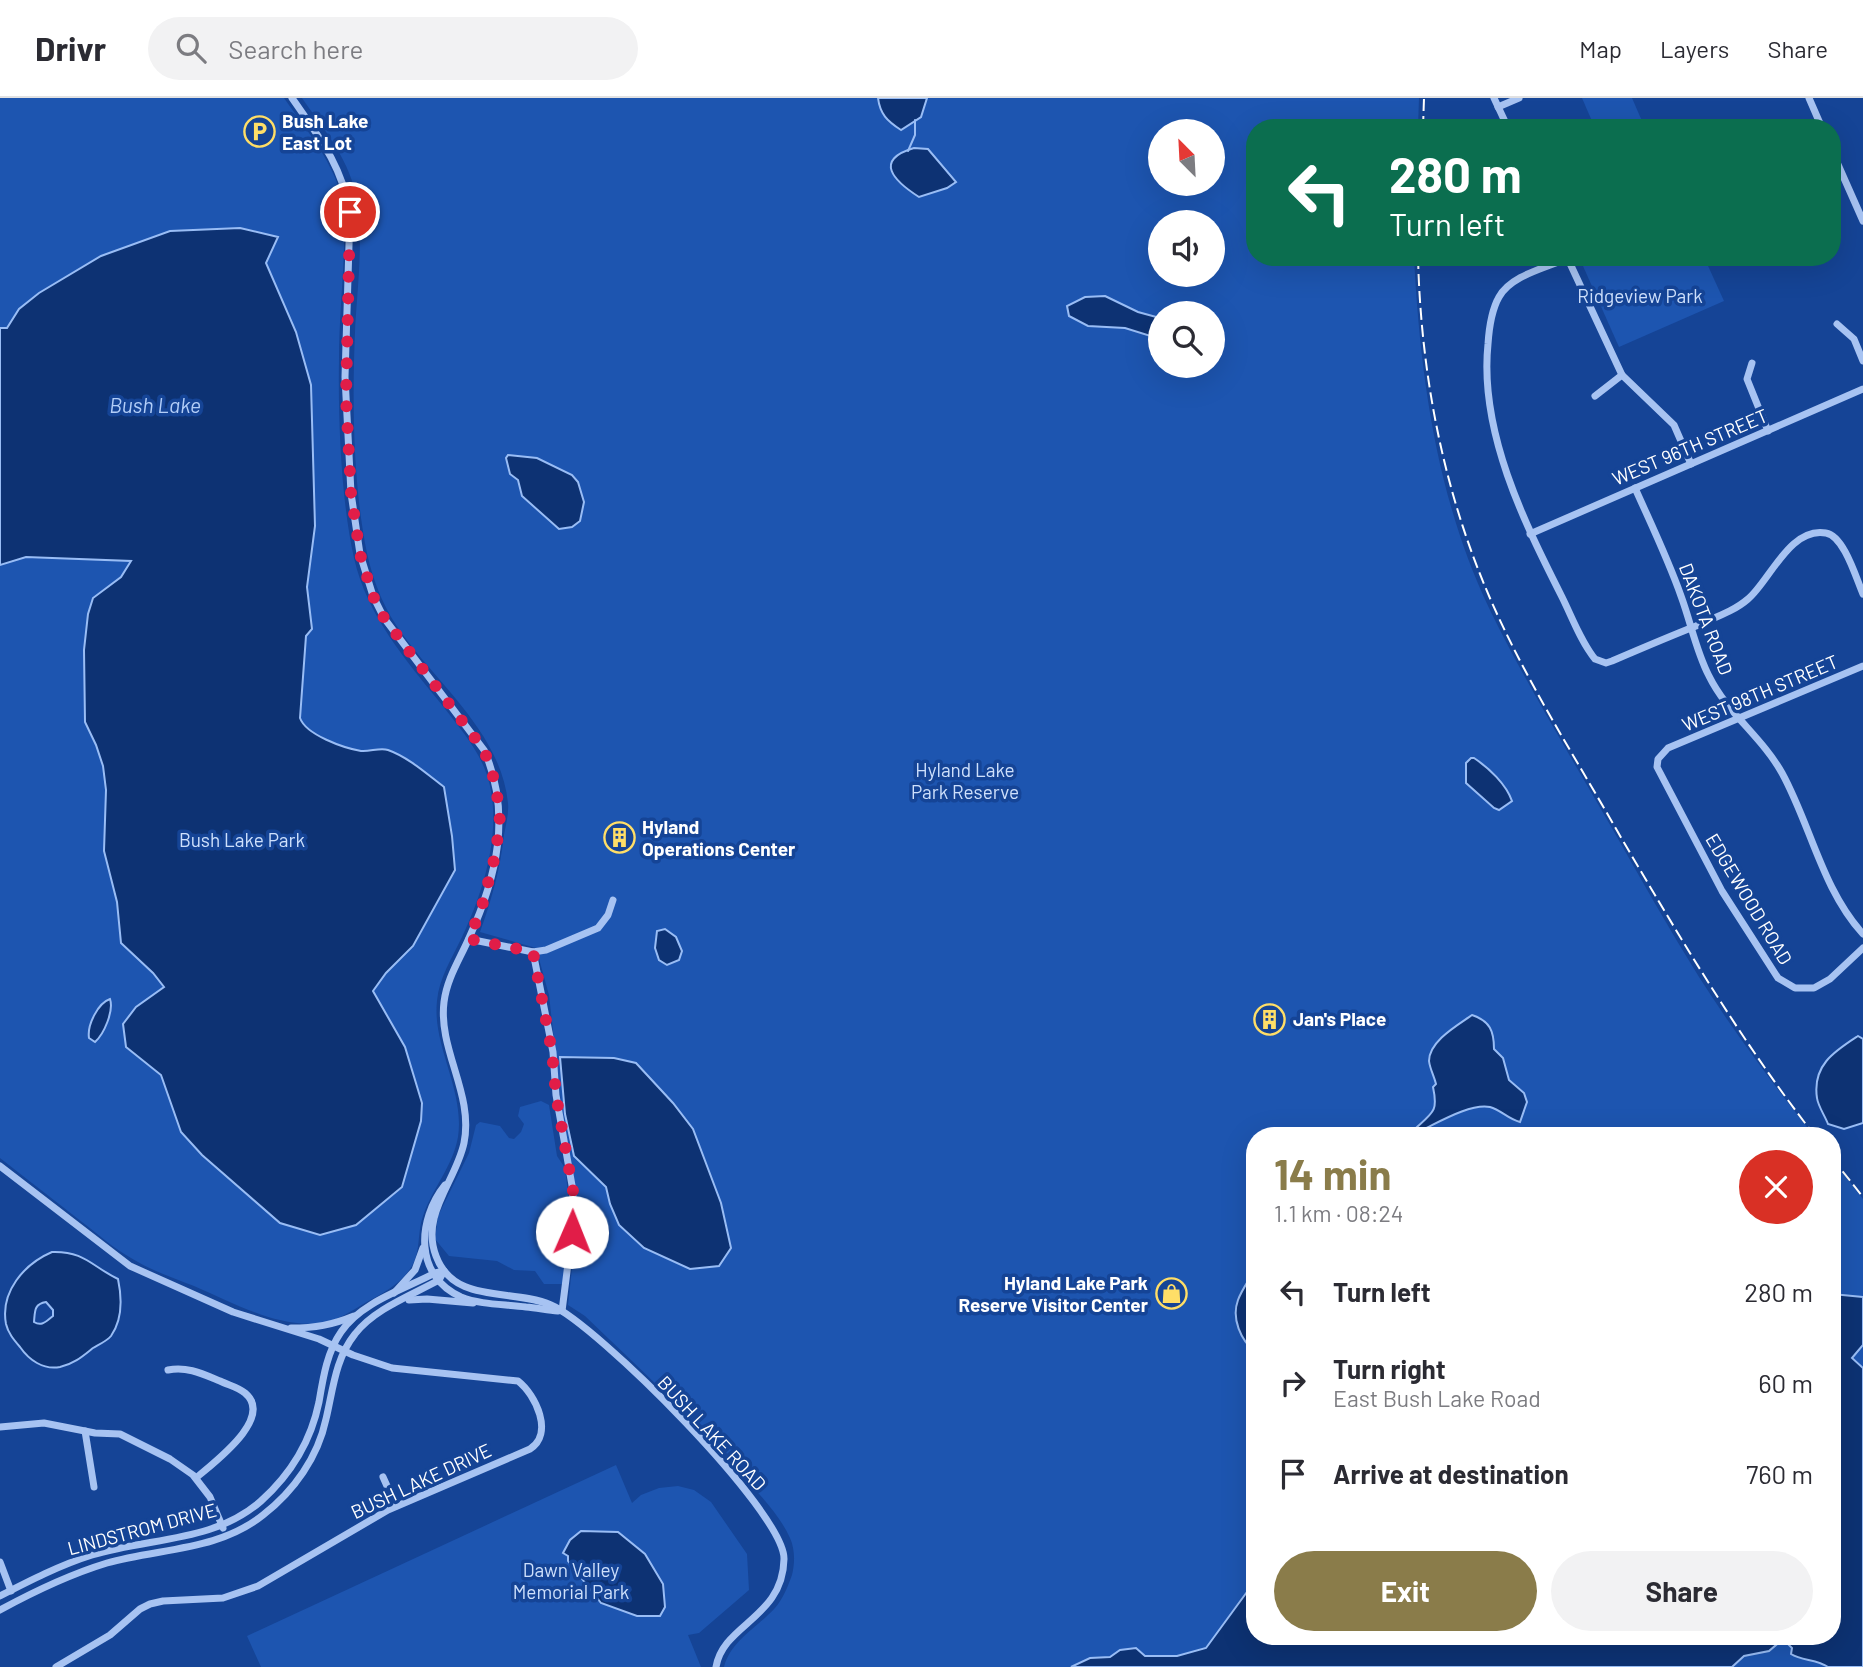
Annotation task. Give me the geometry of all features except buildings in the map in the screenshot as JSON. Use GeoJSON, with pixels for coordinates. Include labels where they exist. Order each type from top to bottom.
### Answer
{"type":"FeatureCollection","features":[{"type":"Feature","properties":{"kind":"street"},"geometry":{"type":"LineString","coordinates":[[292,98],[339,170],[350,212],[346,419],[356,531],[365,575],[391,629],[484,750],[496,785],[500,822],[495,856],[482,906],[448,981],[443,1005],[447,1036],[466,1116],[464,1146],[435,1213],[431,1230],[434,1253],[444,1271],[437,1276]]}},
{"type":"Feature","properties":{"kind":"street"},"geometry":{"type":"LineString","coordinates":[[1494,98],[1504,119]]}},
{"type":"Feature","properties":{"kind":"street"},"geometry":{"type":"LineString","coordinates":[[1498,107],[1519,98]]}},
{"type":"Feature","properties":{"kind":"street"},"geometry":{"type":"LineString","coordinates":[[1809,98],[1818,119]]}},
{"type":"Feature","properties":{"kind":"street"},"geometry":{"type":"LineString","coordinates":[[1841,171],[1863,221]]}},
{"type":"Feature","properties":{"kind":"street"},"geometry":{"type":"LineString","coordinates":[[1549,266],[1517,280],[1503,291],[1494,307],[1489,330],[1487,377],[1493,420],[1513,490],[1530,534],[1591,654],[1600,662],[1612,661],[1728,612],[1748,600],[1784,552],[1814,534],[1827,533],[1838,540],[1863,594]]}},
{"type":"Feature","properties":{"kind":"street"},"geometry":{"type":"LineString","coordinates":[[1571,266],[1622,376],[1674,425],[1692,464]]}},
{"type":"Feature","properties":{"kind":"street"},"geometry":{"type":"LineString","coordinates":[[1837,324],[1854,339],[1863,361]]}},
{"type":"Feature","properties":{"kind":"street"},"geometry":{"type":"LineString","coordinates":[[1752,363],[1747,379],[1768,430]]}},
{"type":"Feature","properties":{"kind":"street"},"geometry":{"type":"LineString","coordinates":[[1595,396],[1622,376]]}},
{"type":"Feature","properties":{"kind":"street","name":"WEST 96TH STREET"},"geometry":{"type":"LineString","coordinates":[[1530,534],[1863,389]]}},
{"type":"Feature","properties":{"kind":"street","name":"DAKOTA ROAD"},"geometry":{"type":"LineString","coordinates":[[1635,488],[1678,586],[1709,678],[1782,773],[1841,907],[1863,934]]}},
{"type":"Feature","properties":{"kind":"street","name":"WEST 98TH STREET"},"geometry":{"type":"LineString","coordinates":[[1668,748],[1863,666]]}},
{"type":"Feature","properties":{"kind":"street","name":"EDGEWOOD ROAD"},"geometry":{"type":"LineString","coordinates":[[1668,748],[1658,759],[1659,774],[1722,891],[1778,978],[1795,988],[1814,988],[1830,979],[1863,948]]}},
{"type":"Feature","properties":{"kind":"street"},"geometry":{"type":"LineString","coordinates":[[469,939],[533,952],[545,950],[598,928],[608,915],[613,900]]}},
{"type":"Feature","properties":{"kind":"street"},"geometry":{"type":"LineString","coordinates":[[395,1305],[419,1299],[562,1311],[572,1232],[573,1191],[556,1095],[552,1052],[533,952]]}},
{"type":"Feature","properties":{"kind":"street"},"geometry":{"type":"LineString","coordinates":[[0,1166],[130,1266],[233,1312],[340,1348]]}},
{"type":"Feature","properties":{"kind":"street"},"geometry":{"type":"LineString","coordinates":[[393,1294],[415,1270],[423,1244],[425,1224],[448,1181]]}},
{"type":"Feature","properties":{"kind":"street"},"geometry":{"type":"LineString","coordinates":[[423,1244],[425,1255],[437,1276],[461,1297],[486,1303]]}},
{"type":"Feature","properties":{"kind":"street","name":"BUSH LAKE ROAD"},"geometry":{"type":"LineString","coordinates":[[444,1271],[464,1287],[477,1292],[539,1301],[562,1311],[594,1335],[708,1446],[764,1514],[782,1544],[784,1558],[778,1588],[765,1609],[727,1643],[716,1667]]}},
{"type":"Feature","properties":{"kind":"street","name":"LINDSTROM DRIVE"},"geometry":{"type":"LineString","coordinates":[[0,1610],[82,1572],[108,1563],[187,1548],[226,1535],[262,1516],[291,1488],[303,1472],[321,1437],[340,1348],[341,1331],[361,1312],[393,1294],[437,1276]]}},
{"type":"Feature","properties":{"kind":"street","name":"LINDSTROM DRIVE"},"geometry":{"type":"LineString","coordinates":[[0,1597],[91,1555],[191,1536],[222,1525],[258,1503],[297,1460],[312,1426],[325,1370],[340,1348],[366,1322],[437,1276]]}},
{"type":"Feature","properties":{"kind":"street"},"geometry":{"type":"LineString","coordinates":[[282,1328],[321,1327],[361,1312]]}},
{"type":"Feature","properties":{"kind":"street","name":"BUSH LAKE DRIVE"},"geometry":{"type":"LineString","coordinates":[[56,1667],[110,1635],[140,1609],[150,1604],[223,1598],[258,1587],[359,1525],[396,1506],[530,1449],[543,1434],[541,1421],[529,1393],[518,1381],[392,1368],[340,1348]]}},
{"type":"Feature","properties":{"kind":"street"},"geometry":{"type":"LineString","coordinates":[[168,1370],[185,1368],[239,1389],[251,1399],[253,1406],[251,1422],[242,1435],[196,1478]]}},
{"type":"Feature","properties":{"kind":"street"},"geometry":{"type":"LineString","coordinates":[[0,1427],[44,1423],[120,1434],[170,1458],[196,1478],[210,1497],[226,1535]]}},
{"type":"Feature","properties":{"kind":"street"},"geometry":{"type":"LineString","coordinates":[[85,1431],[94,1487]]}},
{"type":"Feature","properties":{"kind":"street"},"geometry":{"type":"LineString","coordinates":[[383,1477],[396,1506]]}},
{"type":"Feature","properties":{"kind":"street"},"geometry":{"type":"LineString","coordinates":[[0,1562],[11,1591]]}},
{"type":"Feature","properties":{"kind":"green space","name":"Bush Lake Park"},"geometry":{"type":"Polygon","coordinates":[[[0,98],[284,98],[327,161],[339,189],[344,225],[339,345],[340,433],[343,485],[354,558],[368,599],[389,636],[477,753],[490,786],[493,824],[492,844],[477,902],[443,976],[437,1001],[439,1035],[457,1102],[459,1120],[455,1148],[423,1216],[417,1254],[407,1273],[385,1292],[331,1321],[309,1324],[275,1319],[162,1274],[124,1254],[0,1158],[0,98]]]}},
{"type":"Feature","properties":{"kind":"green space","name":"Hyland Lake Park Reserve"},"geometry":{"type":"Polygon","coordinates":[[[302,98],[1419,98],[1418,119],[1246,119],[1246,266],[1415,266],[1421,347],[1434,436],[1456,524],[1489,608],[1549,720],[1688,959],[1740,1038],[1807,1127],[1246,1127],[1246,1645],[1841,1645],[1841,1171],[1863,1199],[1863,1667],[724,1667],[739,1641],[775,1608],[783,1597],[793,1570],[793,1547],[786,1529],[775,1513],[705,1433],[585,1316],[568,1305],[576,1232],[575,1185],[562,1111],[549,995],[536,948],[480,932],[495,884],[507,819],[508,803],[503,778],[482,734],[397,626],[380,596],[367,553],[359,500],[354,415],[359,219],[353,184],[344,161],[302,98]]]}},
{"type":"Feature","properties":{"kind":"green space"},"geometry":{"type":"Polygon","coordinates":[[[1582,98],[1632,98],[1641,119],[1591,119],[1582,98]]]}},
{"type":"Feature","properties":{"kind":"green space","name":"Ridgeview Park"},"geometry":{"type":"Polygon","coordinates":[[[1583,266],[1708,266],[1724,301],[1619,347],[1583,266]]]}},
{"type":"Feature","properties":{"kind":"green space"},"geometry":{"type":"Polygon","coordinates":[[[541,1101],[549,1105],[557,1156],[565,1168],[570,1209],[563,1284],[544,1284],[535,1271],[514,1270],[497,1261],[449,1256],[435,1239],[438,1216],[469,1153],[476,1125],[480,1122],[500,1126],[509,1138],[514,1139],[524,1124],[518,1116],[520,1107],[541,1101]]]}},
{"type":"Feature","properties":{"kind":"green space","name":"Dawn Valley Memorial Park"},"geometry":{"type":"Polygon","coordinates":[[[616,1465],[632,1503],[641,1495],[659,1488],[678,1486],[694,1490],[711,1502],[747,1554],[749,1590],[699,1633],[688,1635],[701,1667],[261,1667],[247,1636],[616,1465]]]}},
{"type":"Feature","properties":{"kind":"water"},"geometry":{"type":"Polygon","coordinates":[[[878,98],[927,98],[921,117],[901,130],[885,117],[878,98]]]}},
{"type":"Feature","properties":{"kind":"water"},"geometry":{"type":"Polygon","coordinates":[[[914,148],[928,149],[956,182],[947,188],[919,197],[910,191],[896,178],[891,165],[894,158],[914,148]]]}},
{"type":"Feature","properties":{"kind":"water","name":"Bush Lake"},"geometry":{"type":"Polygon","coordinates":[[[240,228],[278,237],[266,263],[296,332],[311,385],[315,526],[307,587],[312,629],[306,636],[300,718],[310,730],[336,744],[361,751],[385,749],[395,753],[444,787],[455,870],[413,946],[386,973],[373,991],[405,1047],[422,1103],[421,1121],[402,1187],[356,1225],[320,1235],[280,1223],[202,1155],[181,1132],[161,1075],[126,1047],[123,1024],[136,1007],[164,987],[121,943],[117,902],[104,851],[106,790],[103,766],[85,722],[84,650],[88,614],[93,598],[121,577],[131,561],[26,557],[0,565],[0,328],[7,328],[19,309],[39,293],[101,256],[170,231],[240,228]]]}},
{"type":"Feature","properties":{"kind":"water"},"geometry":{"type":"Polygon","coordinates":[[[1105,296],[1148,315],[1148,335],[1125,328],[1088,326],[1069,316],[1067,306],[1085,297],[1105,296]]]}},
{"type":"Feature","properties":{"kind":"water"},"geometry":{"type":"Polygon","coordinates":[[[508,455],[537,458],[572,475],[578,482],[584,502],[580,521],[572,527],[559,529],[522,496],[518,480],[510,474],[506,458],[508,455]]]}},
{"type":"Feature","properties":{"kind":"water"},"geometry":{"type":"Polygon","coordinates":[[[1471,758],[1480,762],[1496,777],[1512,801],[1499,810],[1466,783],[1466,763],[1471,758]]]}},
{"type":"Feature","properties":{"kind":"water"},"geometry":{"type":"Polygon","coordinates":[[[665,929],[676,937],[682,951],[679,960],[667,965],[659,960],[655,948],[657,931],[665,929]]]}},
{"type":"Feature","properties":{"kind":"water"},"geometry":{"type":"Polygon","coordinates":[[[110,999],[111,1010],[107,1022],[95,1042],[89,1038],[92,1021],[101,1005],[110,999]]]}},
{"type":"Feature","properties":{"kind":"water"},"geometry":{"type":"Polygon","coordinates":[[[1472,1015],[1487,1024],[1493,1037],[1494,1049],[1503,1058],[1509,1080],[1524,1093],[1527,1102],[1520,1122],[1494,1108],[1482,1107],[1455,1114],[1428,1127],[1417,1127],[1431,1114],[1435,1106],[1433,1087],[1436,1084],[1429,1061],[1434,1047],[1445,1034],[1472,1015]]]}},
{"type":"Feature","properties":{"kind":"water"},"geometry":{"type":"Polygon","coordinates":[[[1858,1036],[1863,1039],[1863,1123],[1844,1129],[1828,1124],[1818,1101],[1816,1086],[1827,1060],[1858,1036]]]}},
{"type":"Feature","properties":{"kind":"water"},"geometry":{"type":"Polygon","coordinates":[[[560,1057],[614,1058],[636,1063],[693,1129],[721,1203],[731,1248],[719,1266],[690,1269],[644,1248],[619,1225],[606,1187],[574,1156],[565,1114],[560,1057]]]}},
{"type":"Feature","properties":{"kind":"water"},"geometry":{"type":"Polygon","coordinates":[[[52,1252],[63,1252],[80,1257],[118,1279],[121,1301],[120,1316],[107,1340],[70,1364],[54,1368],[32,1360],[13,1339],[6,1324],[7,1301],[16,1280],[42,1257],[52,1252]],[[46,1302],[39,1304],[34,1322],[42,1324],[53,1316],[53,1310],[46,1302]]]}},
{"type":"Feature","properties":{"kind":"water"},"geometry":{"type":"Polygon","coordinates":[[[1246,1285],[1246,1342],[1237,1322],[1236,1307],[1246,1285]]]}},
{"type":"Feature","properties":{"kind":"water"},"geometry":{"type":"Polygon","coordinates":[[[1841,1295],[1863,1297],[1863,1345],[1852,1358],[1863,1368],[1863,1667],[1828,1667],[1791,1654],[1792,1648],[1789,1645],[1841,1645],[1841,1295]]]}},
{"type":"Feature","properties":{"kind":"water"},"geometry":{"type":"Polygon","coordinates":[[[581,1531],[618,1532],[645,1554],[663,1584],[665,1607],[660,1616],[637,1616],[601,1603],[568,1561],[568,1556],[563,1553],[570,1540],[581,1531]]]}},
{"type":"Feature","properties":{"kind":"water"},"geometry":{"type":"Polygon","coordinates":[[[1246,1593],[1246,1645],[1776,1645],[1769,1651],[1744,1656],[1732,1667],[1071,1667],[1090,1658],[1110,1657],[1120,1650],[1136,1648],[1145,1656],[1177,1656],[1206,1648],[1246,1593]]]}},
{"type":"Feature","properties":{"kind":"waterway"},"geometry":{"type":"LineString","coordinates":[[908,151],[915,135],[915,120]]}},
{"type":"Feature","properties":{"kind":"railway"},"geometry":{"type":"LineString","coordinates":[[1423,119],[1424,98]]}},
{"type":"Feature","properties":{"kind":"railway"},"geometry":{"type":"LineString","coordinates":[[1418,266],[1424,350],[1440,441],[1464,530],[1498,616],[1556,726],[1688,950],[1762,1063],[1808,1127]]}},
{"type":"Feature","properties":{"kind":"railway"},"geometry":{"type":"LineString","coordinates":[[1841,1169],[1863,1197]]}},
{"type":"Feature","properties":{"kind":"place","name":"Bush Lake East Lot"},"geometry":{"type":"Point","coordinates":[259,132]}},
{"type":"Feature","properties":{"kind":"place","name":"Hyland Operations Center"},"geometry":{"type":"Point","coordinates":[619,838]}},
{"type":"Feature","properties":{"kind":"place","name":"Jan's Place"},"geometry":{"type":"Point","coordinates":[1270,1019]}},
{"type":"Feature","properties":{"kind":"place","name":"Hyland Lake Park Reserve Visitor Center"},"geometry":{"type":"Point","coordinates":[1171,1294]}},
{"type":"Feature","properties":{"kind":"route"},"geometry":{"type":"LineString","coordinates":[[350,212],[346,419],[351,493],[360,554],[365,575],[384,618],[475,737],[492,768],[500,804],[500,822],[489,881],[469,939],[533,952],[552,1052],[556,1095],[573,1191],[572,1232]]}}]}
